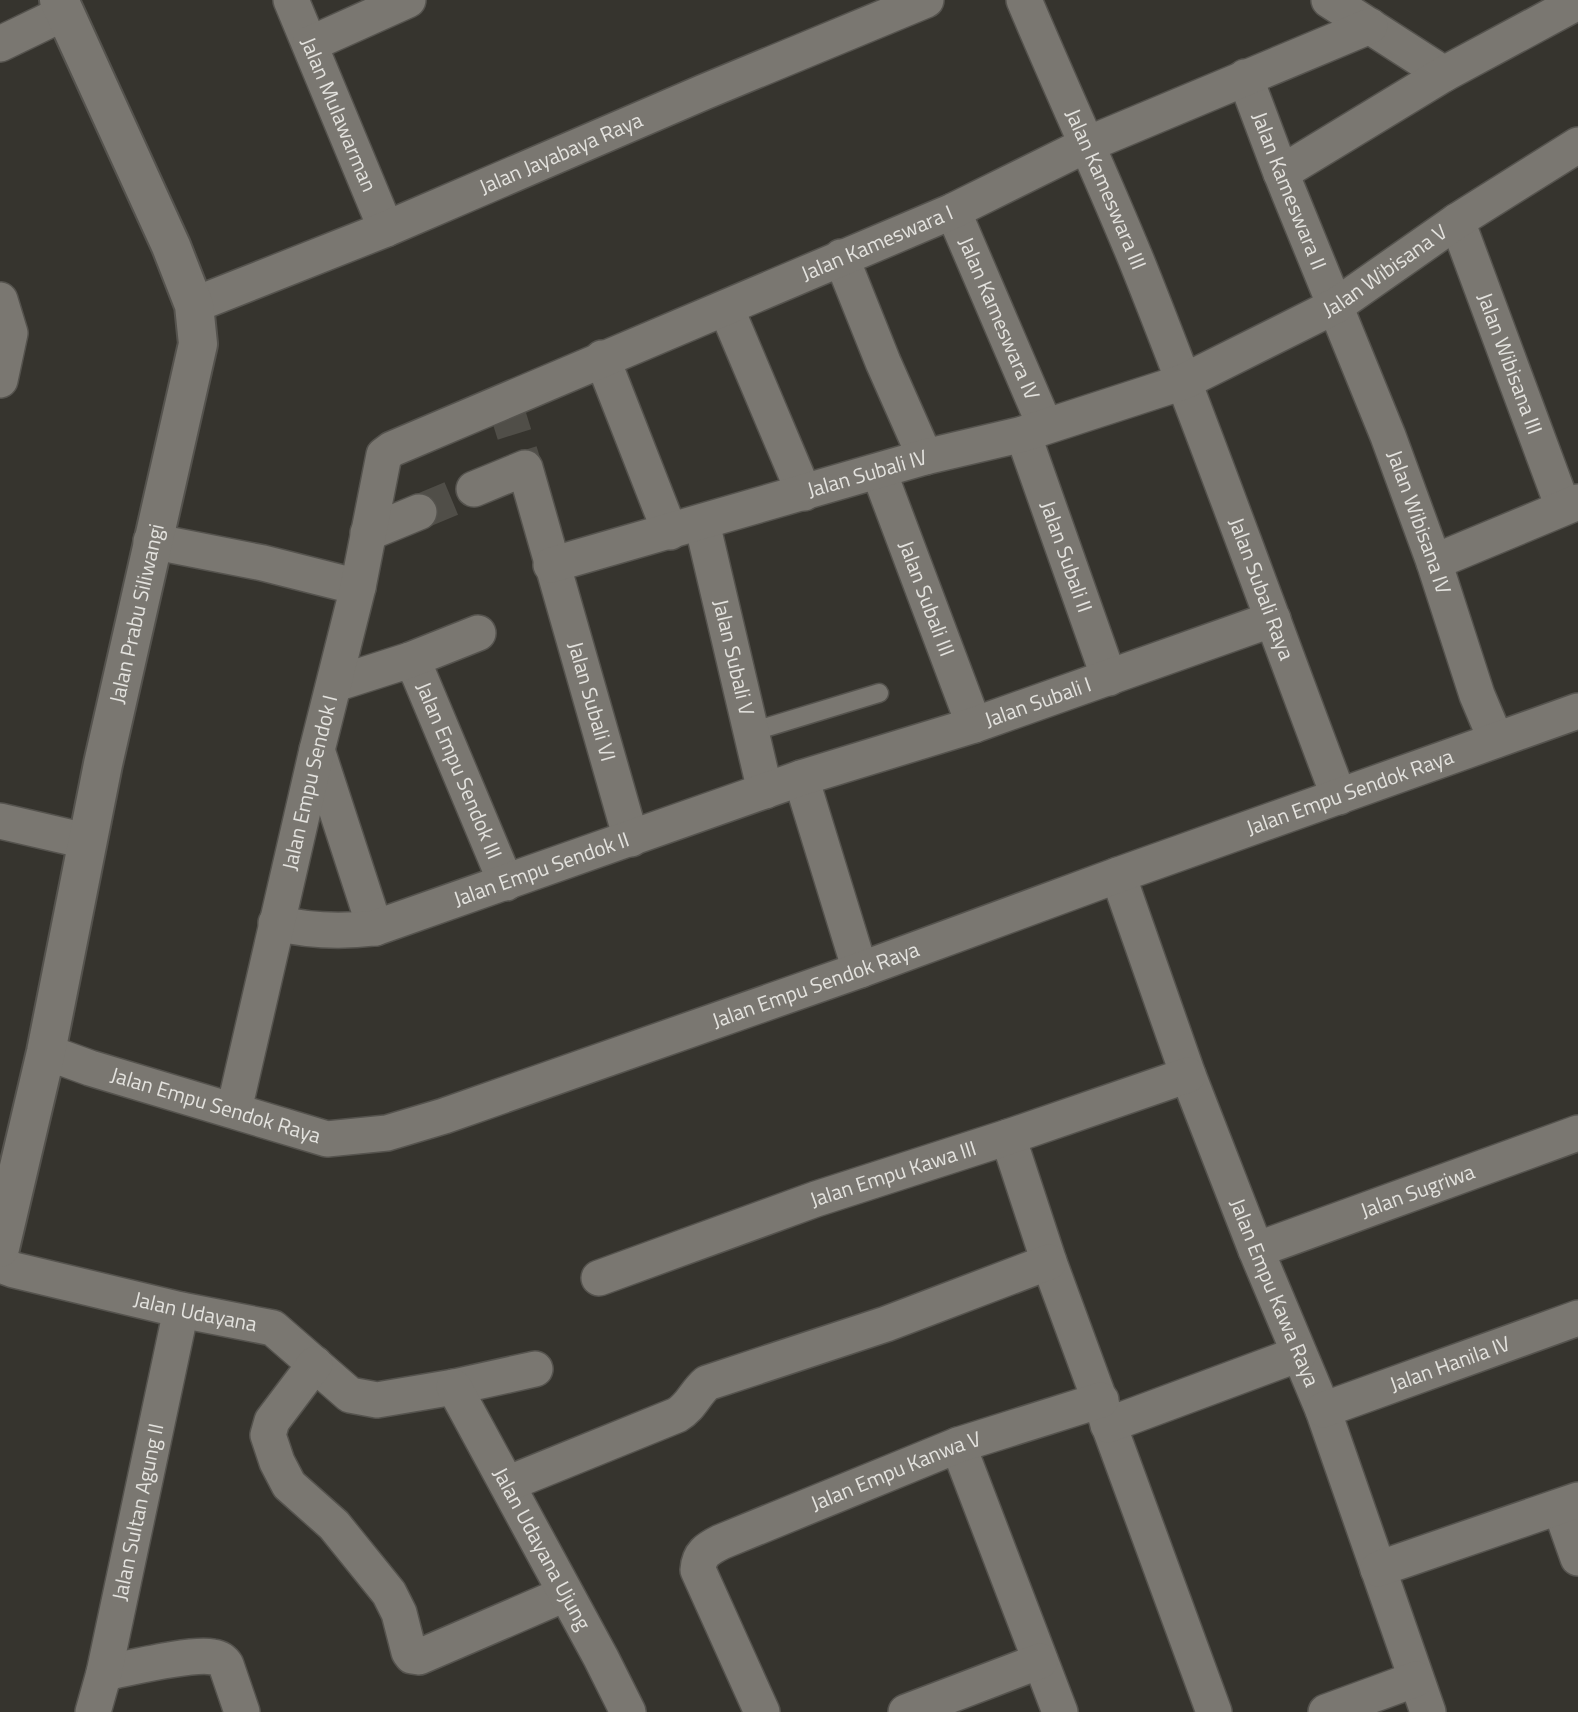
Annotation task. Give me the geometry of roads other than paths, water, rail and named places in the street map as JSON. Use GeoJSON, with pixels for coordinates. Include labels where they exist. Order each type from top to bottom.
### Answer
{"type":"FeatureCollection","features":[{"type":"Feature","properties":{"kind":"street","name":"Jalan Mulawarman"},"geometry":{"type":"LineString","coordinates":[[291,0],[386,229]]}},
{"type":"Feature","properties":{"kind":"street"},"geometry":{"type":"LineString","coordinates":[[310,44],[408,0]]}},
{"type":"Feature","properties":{"kind":"street","name":"Jalan Jayabaya Raya"},"geometry":{"type":"LineString","coordinates":[[194,305],[386,229],[926,0]]}},
{"type":"Feature","properties":{"kind":"street","name":"Jalan Kameswara III"},"geometry":{"type":"LineString","coordinates":[[1024,0],[1088,144],[1183,382]]}},
{"type":"Feature","properties":{"kind":"street"},"geometry":{"type":"LineString","coordinates":[[1329,0],[1444,74]]}},
{"type":"Feature","properties":{"kind":"street"},"geometry":{"type":"LineString","coordinates":[[1281,173],[1444,74],[1575,5]]}},
{"type":"Feature","properties":{"kind":"street"},"geometry":{"type":"LineString","coordinates":[[0,44],[62,6]]}},
{"type":"Feature","properties":{"kind":"street","name":"Jalan Prabu Siliwangi"},"geometry":{"type":"LineString","coordinates":[[0,1248],[46,1052],[86,841],[151,541],[198,344],[194,305],[171,246],[62,6]]}},
{"type":"Feature","properties":{"kind":"street","name":"Jalan Kameswara I"},"geometry":{"type":"LineString","coordinates":[[384,455],[392,449],[602,358],[953,211],[1088,144],[1370,26]]}},
{"type":"Feature","properties":{"kind":"street","name":"Jalan Kameswara II"},"geometry":{"type":"LineString","coordinates":[[1245,78],[1281,173],[1337,305]]}},
{"type":"Feature","properties":{"kind":"street","name":"Jalan Wibisana V"},"geometry":{"type":"LineString","coordinates":[[1183,382],[1337,305],[1457,221],[1578,145]]}},
{"type":"Feature","properties":{"kind":"street","name":"Jalan Kameswara IV"},"geometry":{"type":"LineString","coordinates":[[953,211],[1034,430]]}},
{"type":"Feature","properties":{"kind":"street","name":"Jalan Wibisana III"},"geometry":{"type":"LineString","coordinates":[[1457,221],[1570,504]]}},
{"type":"Feature","properties":{"kind":"street"},"geometry":{"type":"LineString","coordinates":[[841,257],[925,457]]}},
{"type":"Feature","properties":{"kind":"street"},"geometry":{"type":"LineString","coordinates":[[0,300],[10,333],[0,380]]}},
{"type":"Feature","properties":{"kind":"street","name":"Jalan Wibisana IV"},"geometry":{"type":"LineString","coordinates":[[1337,305],[1434,562],[1477,695],[1496,740]]}},
{"type":"Feature","properties":{"kind":"street"},"geometry":{"type":"LineString","coordinates":[[726,308],[804,493]]}},
{"type":"Feature","properties":{"kind":"street","name":"Jalan Subali V"},"geometry":{"type":"LineString","coordinates":[[602,358],[686,528],[751,732],[765,791]]}},
{"type":"Feature","properties":{"kind":"street","name":"Jalan Subali IV"},"geometry":{"type":"LineString","coordinates":[[551,565],[925,457],[1034,430],[1183,382]]}},
{"type":"Feature","properties":{"kind":"street","name":"Jalan Subali Raya"},"geometry":{"type":"LineString","coordinates":[[1183,382],[1339,797]]}},
{"type":"Feature","properties":{"kind":"street","name":"Jalan Subali II"},"geometry":{"type":"LineString","coordinates":[[1034,430],[1109,678]]}},
{"type":"Feature","properties":{"kind":"street","name":"Jalan Empu Sendok I"},"geometry":{"type":"LineString","coordinates":[[234,1110],[317,750],[358,587],[384,455]]}},
{"type":"Feature","properties":{"kind":"street","name":"Jalan Subali VI"},"geometry":{"type":"LineString","coordinates":[[474,489],[525,468],[631,839]]}},
{"type":"Feature","properties":{"kind":"street","name":"Jalan Subali III"},"geometry":{"type":"LineString","coordinates":[[879,472],[974,725]]}},
{"type":"Feature","properties":{"kind":"street"},"geometry":{"type":"LineString","coordinates":[[1434,562],[1570,504]]}},
{"type":"Feature","properties":{"kind":"street"},"geometry":{"type":"LineString","coordinates":[[368,533],[419,512]]}},
{"type":"Feature","properties":{"kind":"street"},"geometry":{"type":"LineString","coordinates":[[151,541],[358,587]]}},
{"type":"Feature","properties":{"kind":"street","name":"Jalan Subali I"},"geometry":{"type":"LineString","coordinates":[[801,778],[974,725],[1272,619]]}},
{"type":"Feature","properties":{"kind":"street","name":"Jalan Empu Sendok III"},"geometry":{"type":"LineString","coordinates":[[335,684],[410,660],[478,633]]}},
{"type":"Feature","properties":{"kind":"street","name":"Jalan Empu Sendok III"},"geometry":{"type":"LineString","coordinates":[[410,660],[419,675],[506,883]]}},
{"type":"Feature","properties":{"kind":"street","name":"Jalan Empu Sendok Raya"},"geometry":{"type":"LineString","coordinates":[[46,1052],[90,1068],[327,1139],[387,1133],[444,1116],[860,970],[1118,875],[1578,712]]}},
{"type":"Feature","properties":{"kind":"street"},"geometry":{"type":"LineString","coordinates":[[317,750],[375,928]]}},
{"type":"Feature","properties":{"kind":"street"},"geometry":{"type":"LineString","coordinates":[[801,778],[860,970]]}},
{"type":"Feature","properties":{"kind":"street","name":"Jalan Empu Sendok II"},"geometry":{"type":"LineString","coordinates":[[276,923],[344,932],[375,928],[801,778]]}},
{"type":"Feature","properties":{"kind":"street"},"geometry":{"type":"LineString","coordinates":[[0,821],[86,841]]}},
{"type":"Feature","properties":{"kind":"street","name":"Jalan Empu Kawa Raya"},"geometry":{"type":"LineString","coordinates":[[1118,875],[1188,1075],[1256,1250],[1323,1409],[1428,1712]]}},
{"type":"Feature","properties":{"kind":"street","name":"Jalan Empu Kawa III"},"geometry":{"type":"LineString","coordinates":[[599,1278],[816,1199],[1008,1138],[1188,1075]]}},
{"type":"Feature","properties":{"kind":"street","name":"Jalan Sugriwa"},"geometry":{"type":"LineString","coordinates":[[1256,1250],[1578,1133]]}},
{"type":"Feature","properties":{"kind":"street"},"geometry":{"type":"LineString","coordinates":[[1008,1138],[1049,1262],[1214,1712]]}},
{"type":"Feature","properties":{"kind":"street"},"geometry":{"type":"LineString","coordinates":[[507,1484],[677,1415],[686,1409],[698,1390],[707,1382],[886,1324],[1049,1262]]}},
{"type":"Feature","properties":{"kind":"street","name":"Jalan Udayana"},"geometry":{"type":"LineString","coordinates":[[0,1265],[181,1310],[273,1328],[350,1395],[377,1400],[536,1369]]}},
{"type":"Feature","properties":{"kind":"street","name":"Jalan Sultan Agung II"},"geometry":{"type":"LineString","coordinates":[[93,1712],[104,1673],[181,1310]]}},
{"type":"Feature","properties":{"kind":"street","name":"Jalan Hanila IV"},"geometry":{"type":"LineString","coordinates":[[1323,1409],[1578,1318]]}},
{"type":"Feature","properties":{"kind":"street","name":"Jalan Empu Kanwa V"},"geometry":{"type":"LineString","coordinates":[[762,1712],[698,1570],[699,1560],[706,1550],[958,1445],[1105,1413],[1299,1354]]}},
{"type":"Feature","properties":{"kind":"street"},"geometry":{"type":"LineString","coordinates":[[315,1364],[272,1421],[268,1435],[289,1485],[334,1525],[389,1594],[399,1613],[412,1656],[419,1657],[565,1594]]}},
{"type":"Feature","properties":{"kind":"street","name":"Jalan Udayana Ujung"},"geometry":{"type":"LineString","coordinates":[[454,1387],[628,1712]]}},
{"type":"Feature","properties":{"kind":"street"},"geometry":{"type":"LineString","coordinates":[[958,1445],[1060,1712]]}},
{"type":"Feature","properties":{"kind":"street"},"geometry":{"type":"LineString","coordinates":[[1378,1569],[1569,1504],[1578,1558]]}},
{"type":"Feature","properties":{"kind":"street"},"geometry":{"type":"LineString","coordinates":[[104,1673],[195,1657],[215,1657],[222,1659],[226,1665],[242,1712]]}},
{"type":"Feature","properties":{"kind":"street"},"geometry":{"type":"LineString","coordinates":[[906,1712],[1040,1661]]}},
{"type":"Feature","properties":{"kind":"street"},"geometry":{"type":"LineString","coordinates":[[1326,1712],[1416,1679]]}},
{"type":"Feature","properties":{"kind":"lane"},"geometry":{"type":"LineString","coordinates":[[751,732],[879,693]]}},
{"type":"Feature","properties":{"kind":"tunnel"},"geometry":{"type":"LineString","coordinates":[[504,401],[525,468]]}},
{"type":"Feature","properties":{"kind":"tunnel"},"geometry":{"type":"LineString","coordinates":[[419,512],[474,489]]}}]}
